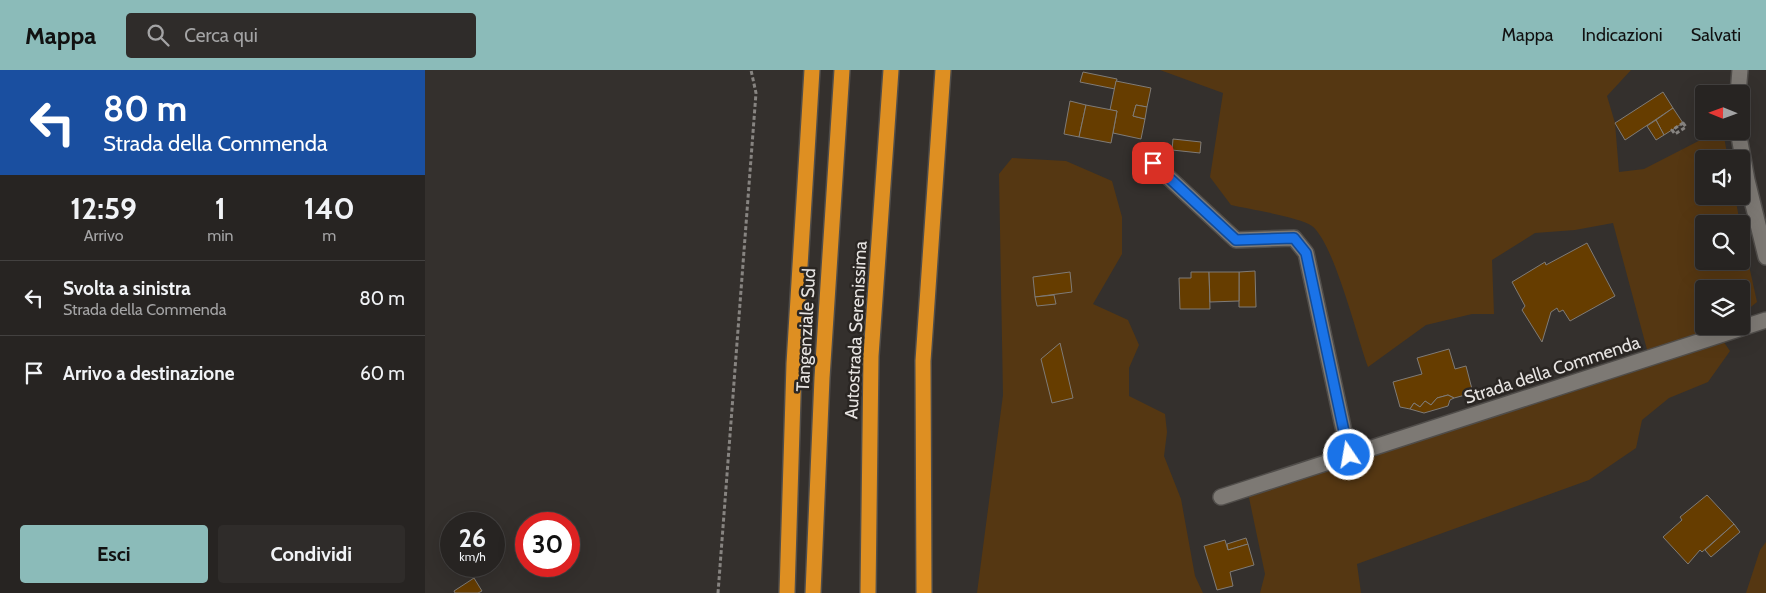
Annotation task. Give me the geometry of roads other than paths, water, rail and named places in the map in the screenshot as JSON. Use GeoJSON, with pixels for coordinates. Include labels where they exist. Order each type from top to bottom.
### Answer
{"type":"FeatureCollection","features":[{"type":"Feature","properties":{"kind":"highway","name":"Tangenziale Sud"},"geometry":{"type":"LineString","coordinates":[[787,593],[794,364],[812,70]]}},
{"type":"Feature","properties":{"kind":"highway","name":"Tangenziale Sud"},"geometry":{"type":"LineString","coordinates":[[813,593],[822,378],[842,70]]}},
{"type":"Feature","properties":{"kind":"highway","name":"Autostrada Serenissima"},"geometry":{"type":"LineString","coordinates":[[868,593],[871,356],[891,70]]}},
{"type":"Feature","properties":{"kind":"highway"},"geometry":{"type":"LineString","coordinates":[[924,593],[923,361],[943,70]]}},
{"type":"Feature","properties":{"kind":"street"},"geometry":{"type":"LineString","coordinates":[[1739,85],[1740,70]]}},
{"type":"Feature","properties":{"kind":"street"},"geometry":{"type":"LineString","coordinates":[[1740,140],[1747,180],[1766,257]]}},
{"type":"Feature","properties":{"kind":"street"},"geometry":{"type":"LineString","coordinates":[[1153,163],[1236,240],[1294,238],[1306,253],[1349,455]]}},
{"type":"Feature","properties":{"kind":"street","name":"Strada della Commenda"},"geometry":{"type":"LineString","coordinates":[[1221,498],[1766,320]]}}]}
